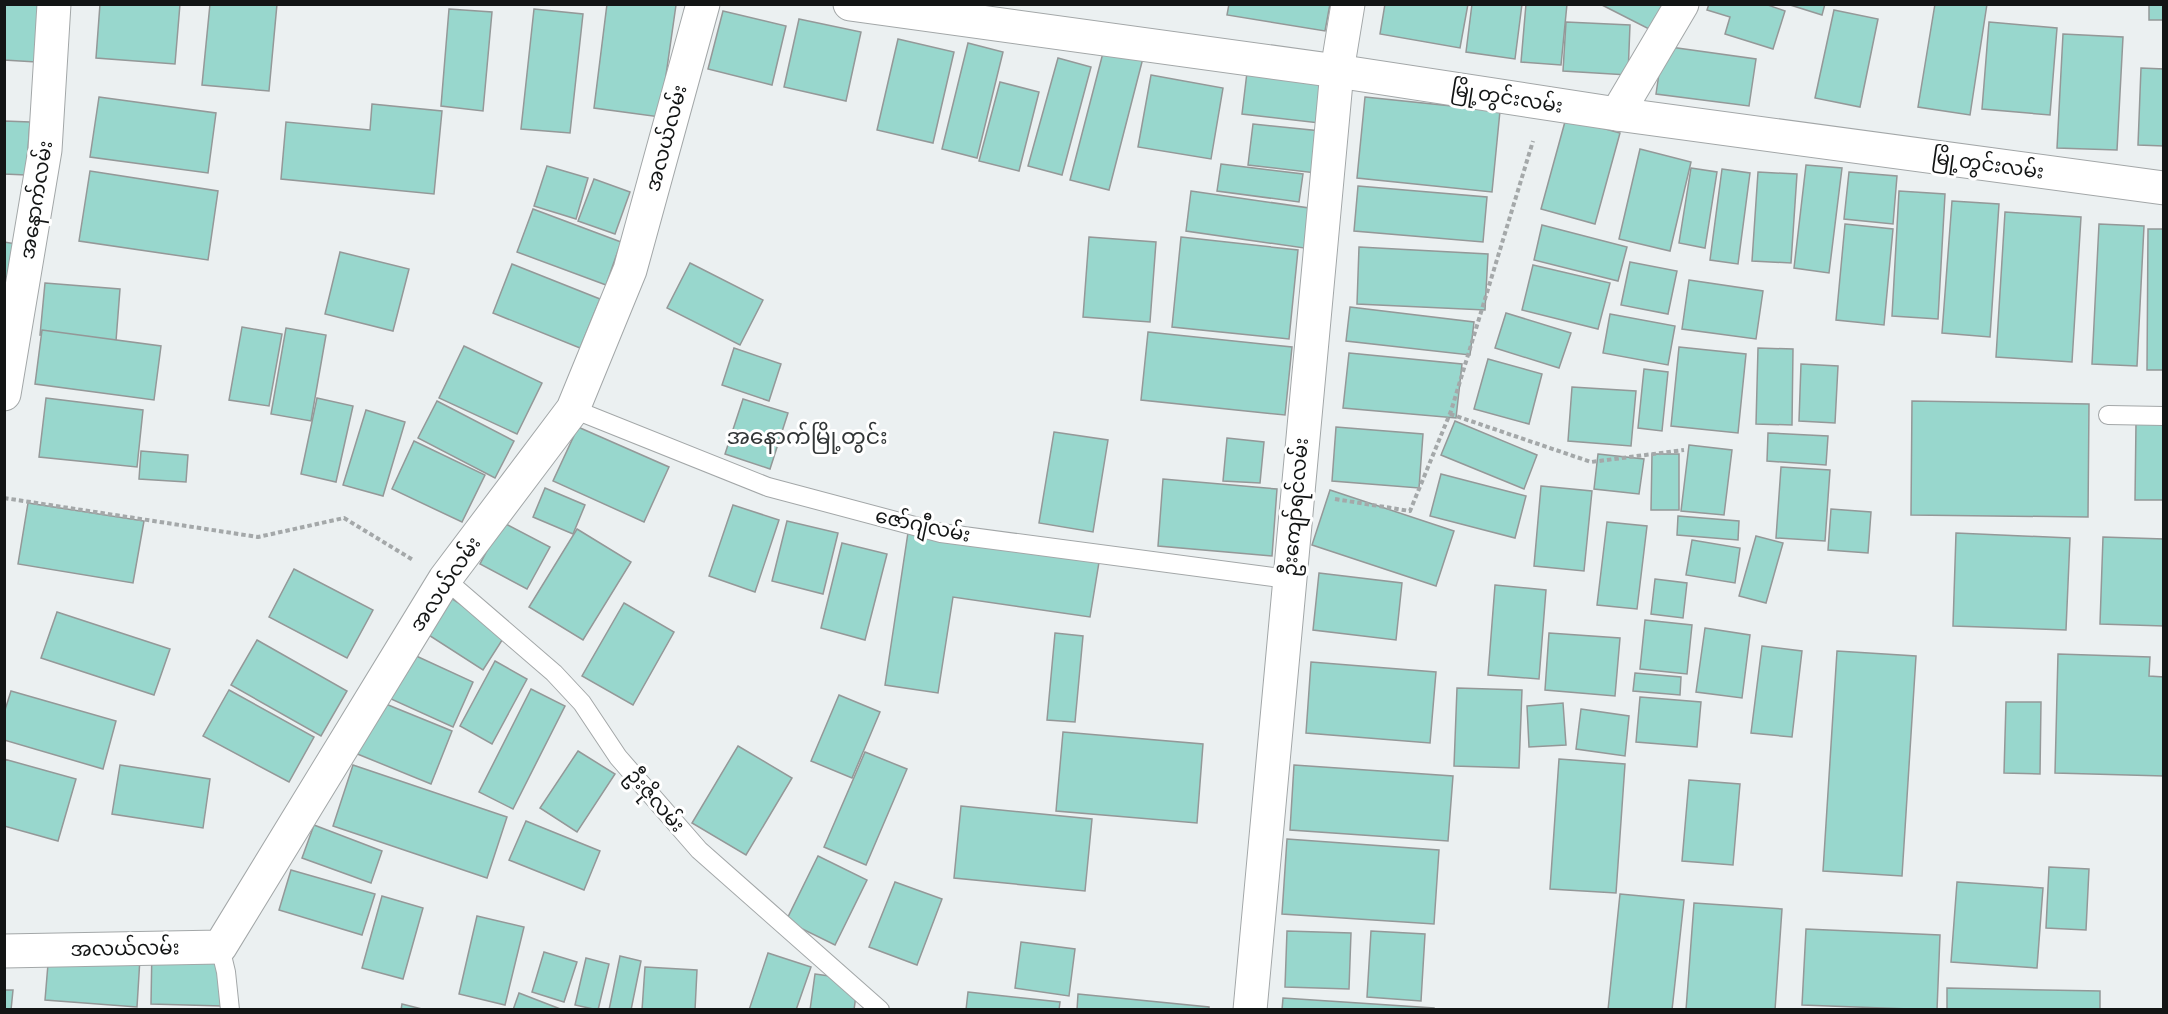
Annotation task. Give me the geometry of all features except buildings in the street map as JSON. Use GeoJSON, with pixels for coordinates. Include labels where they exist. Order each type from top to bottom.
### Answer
{"type":"FeatureCollection","features":[{"type":"Feature","properties":{"kind":"street","name":"အနောက်လမ်း"},"geometry":{"type":"LineString","coordinates":[[4,393],[45,150],[54,4]]}},
{"type":"Feature","properties":{"kind":"street","name":"အလယ်လမ်း"},"geometry":{"type":"LineString","coordinates":[[4,951],[220,947],[445,579],[573,409],[630,270],[703,4]]}},
{"type":"Feature","properties":{"kind":"street","name":"မြို့တွင်းလမ်း"},"geometry":{"type":"LineString","coordinates":[[850,4],[1337,71],[1617,114],[2163,188]]}},
{"type":"Feature","properties":{"kind":"street","name":"ဦးကျော်ရင်လမ်း"},"geometry":{"type":"LineString","coordinates":[[1250,1010],[1288,579],[1337,71],[1348,4]]}},
{"type":"Feature","properties":{"kind":"street"},"geometry":{"type":"LineString","coordinates":[[1617,114],[1682,4]]}},
{"type":"Feature","properties":{"kind":"lane","name":"ဇော်ဂျီလမ်း"},"geometry":{"type":"LineString","coordinates":[[573,409],[768,487],[941,533],[1288,579]]}},
{"type":"Feature","properties":{"kind":"lane"},"geometry":{"type":"LineString","coordinates":[[2108,415],[2163,416]]}},
{"type":"Feature","properties":{"kind":"lane","name":"ဦးဇိုလမ်း"},"geometry":{"type":"LineString","coordinates":[[445,579],[554,673],[582,703],[618,757],[699,850],[880,1010]]}},
{"type":"Feature","properties":{"kind":"lane"},"geometry":{"type":"LineString","coordinates":[[220,947],[226,972],[230,1010]]}},
{"type":"Feature","properties":{"kind":"path"},"geometry":{"type":"LineString","coordinates":[[1296,493],[1410,511],[1450,414],[1545,103]]}},
{"type":"Feature","properties":{"kind":"path"},"geometry":{"type":"LineString","coordinates":[[1450,414],[1591,462],[1684,450]]}},
{"type":"Feature","properties":{"kind":"path"},"geometry":{"type":"LineString","coordinates":[[4,498],[258,537],[344,518],[445,579]]}},
{"type":"Feature","properties":{"kind":"district","name":"အနောက်မြို့တွင်း"},"geometry":{"type":"Point","coordinates":[807,436]}}]}
